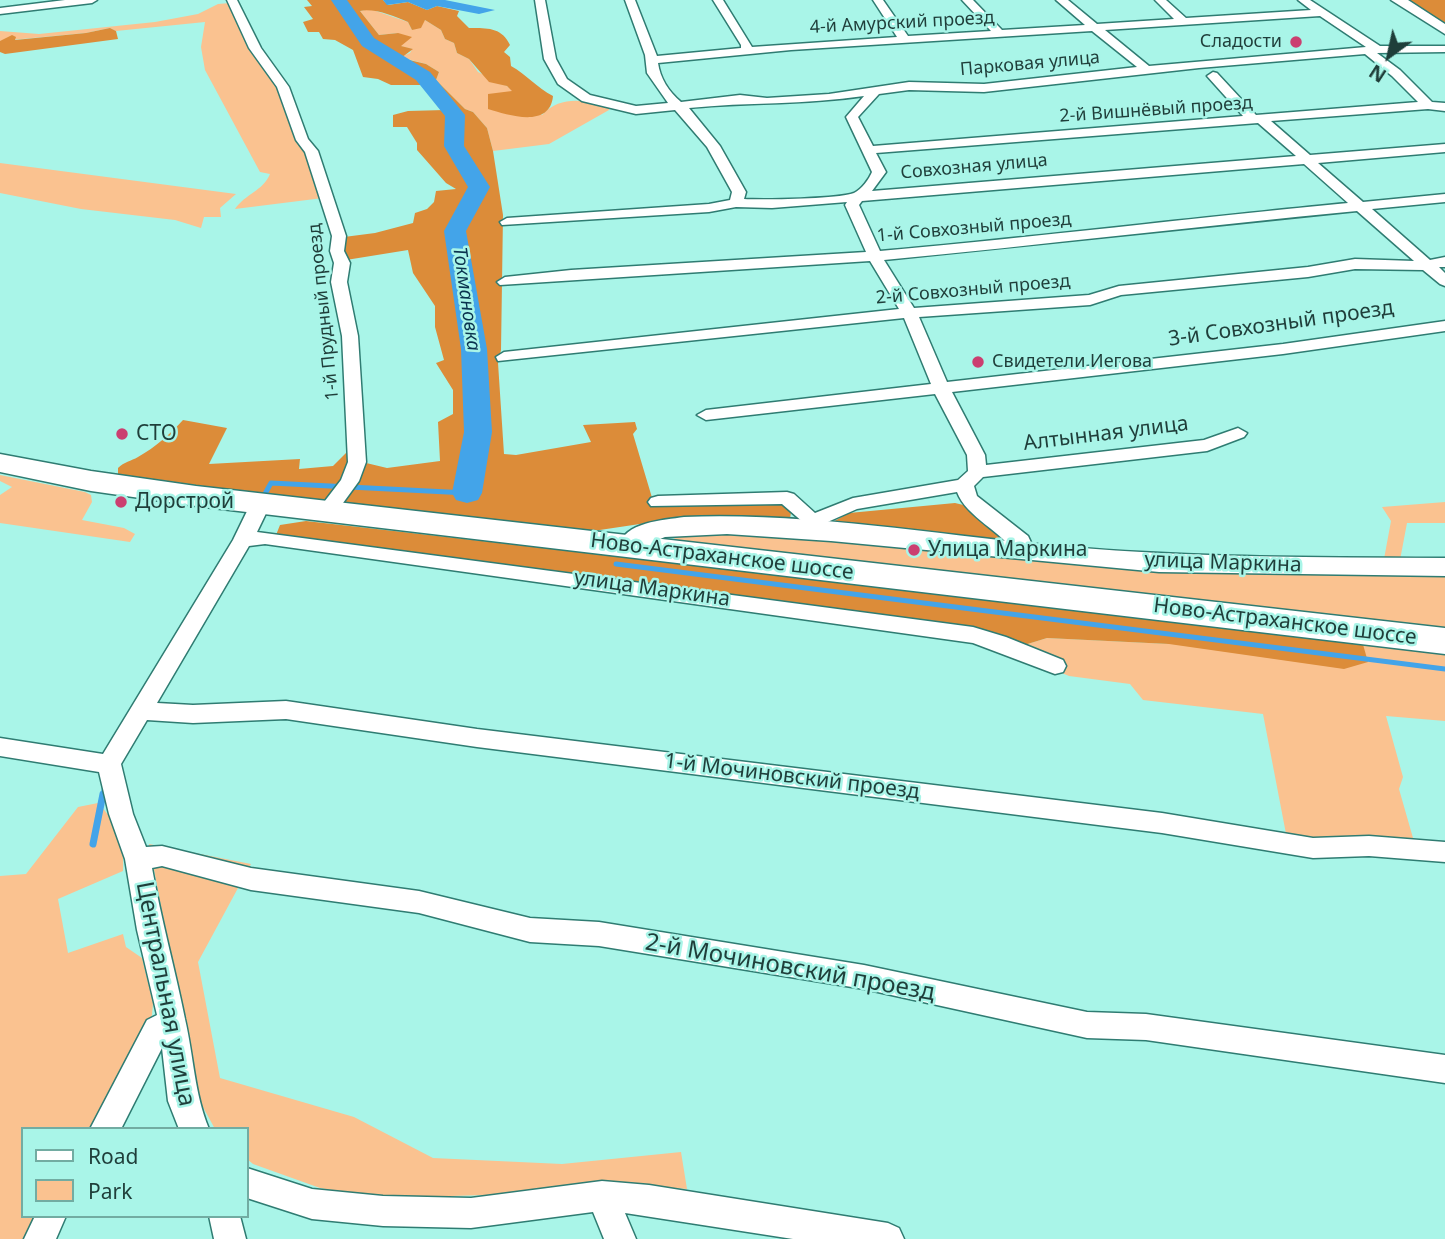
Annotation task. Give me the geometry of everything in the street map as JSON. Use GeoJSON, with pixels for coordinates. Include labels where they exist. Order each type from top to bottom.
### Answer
{"type":"FeatureCollection","features":[{"type":"Feature","properties":{"kind":"main road","name":"Ново-Астраханское шоссе"},"geometry":{"type":"LineString","coordinates":[[0,463],[118,485],[261,503],[1445,640]]}},
{"type":"Feature","properties":{"kind":"street"},"geometry":{"type":"LineString","coordinates":[[0,11],[92,0]]}},
{"type":"Feature","properties":{"kind":"street","name":"1-й Прудный проезд"},"geometry":{"type":"LineString","coordinates":[[232,0],[255,48],[283,87],[302,140],[310,151],[339,236],[337,251],[342,263],[340,282],[350,336],[357,462],[350,481],[328,510]]}},
{"type":"Feature","properties":{"kind":"street","name":"Парковая улица"},"geometry":{"type":"LineString","coordinates":[[540,0],[550,59],[557,75],[570,89],[586,98],[618,108],[636,110],[740,99],[766,102],[829,98],[909,86],[984,88],[1239,60],[1445,49]]}},
{"type":"Feature","properties":{"kind":"street"},"geometry":{"type":"LineString","coordinates":[[630,0],[652,60],[653,73],[672,102],[689,115],[729,172],[731,182],[739,192],[736,203]]}},
{"type":"Feature","properties":{"kind":"street"},"geometry":{"type":"LineString","coordinates":[[718,0],[747,45],[747,50]]}},
{"type":"Feature","properties":{"kind":"street"},"geometry":{"type":"LineString","coordinates":[[878,0],[904,39]]}},
{"type":"Feature","properties":{"kind":"street"},"geometry":{"type":"LineString","coordinates":[[967,0],[1000,34]]}},
{"type":"Feature","properties":{"kind":"street"},"geometry":{"type":"LineString","coordinates":[[1061,0],[1147,70]]}},
{"type":"Feature","properties":{"kind":"street"},"geometry":{"type":"LineString","coordinates":[[1160,0],[1184,23]]}},
{"type":"Feature","properties":{"kind":"street"},"geometry":{"type":"LineString","coordinates":[[1303,0],[1373,51],[1428,105]]}},
{"type":"Feature","properties":{"kind":"street"},"geometry":{"type":"LineString","coordinates":[[1398,0],[1445,30]]}},
{"type":"Feature","properties":{"kind":"street","name":"4-й Амурский проезд"},"geometry":{"type":"LineString","coordinates":[[652,60],[747,50],[1322,13]]}},
{"type":"Feature","properties":{"kind":"street"},"geometry":{"type":"LineString","coordinates":[[1213,76],[1257,119],[1364,207],[1408,251],[1437,264],[1445,281]]}},
{"type":"Feature","properties":{"kind":"street"},"geometry":{"type":"LineString","coordinates":[[852,117],[874,93]]}},
{"type":"Feature","properties":{"kind":"street"},"geometry":{"type":"LineString","coordinates":[[829,98],[839,102],[852,117],[854,126],[870,150],[879,172],[865,193],[858,196],[852,205],[876,256],[910,314],[942,390],[976,455],[970,479],[969,499],[1021,541],[1025,551]]}},
{"type":"Feature","properties":{"kind":"street","name":"2-й Вишнёвый проезд"},"geometry":{"type":"LineString","coordinates":[[870,150],[1428,105],[1445,107]]}},
{"type":"Feature","properties":{"kind":"street","name":"Совхозная улица"},"geometry":{"type":"LineString","coordinates":[[507,222],[709,208],[736,203],[772,204],[1445,148]]}},
{"type":"Feature","properties":{"kind":"street","name":"1-й Совхозный проезд"},"geometry":{"type":"LineString","coordinates":[[505,282],[1074,239],[1204,221],[1445,198]]}},
{"type":"Feature","properties":{"kind":"street","name":"2-й Совхозный проезд"},"geometry":{"type":"LineString","coordinates":[[504,356],[910,314],[1090,300],[1119,291],[1308,272],[1355,264],[1437,264]]}},
{"type":"Feature","properties":{"kind":"street","name":"3-й Совхозный проезд"},"geometry":{"type":"LineString","coordinates":[[706,415],[1283,349],[1445,326]]}},
{"type":"Feature","properties":{"kind":"street","name":"Алтынная улица"},"geometry":{"type":"LineString","coordinates":[[813,526],[853,504],[970,479],[1207,445],[1238,433]]}},
{"type":"Feature","properties":{"kind":"street"},"geometry":{"type":"LineString","coordinates":[[659,502],[787,498],[813,526]]}},
{"type":"Feature","properties":{"kind":"street"},"geometry":{"type":"LineString","coordinates":[[0,747],[109,764],[243,540],[261,503]]}},
{"type":"Feature","properties":{"kind":"street","name":"улица Маркина"},"geometry":{"type":"LineString","coordinates":[[632,547],[633,541],[639,535],[663,528],[813,526],[1025,551],[1158,563],[1445,567]]}},
{"type":"Feature","properties":{"kind":"street","name":"улица Маркина"},"geometry":{"type":"LineString","coordinates":[[243,540],[265,538],[973,635],[998,642],[1055,666]]}},
{"type":"Feature","properties":{"kind":"street","name":"1-й Мочиновский проезд"},"geometry":{"type":"LineString","coordinates":[[139,712],[193,714],[286,710],[477,737],[1162,823],[1313,848],[1369,846],[1445,852]]}},
{"type":"Feature","properties":{"kind":"street","name":"Центральная улица"},"geometry":{"type":"LineString","coordinates":[[109,764],[121,814],[138,859],[150,930],[172,1021],[183,1101],[193,1127]]}},
{"type":"Feature","properties":{"kind":"street","name":"2-й Мочиновский проезд"},"geometry":{"type":"LineString","coordinates":[[138,859],[162,856],[251,879],[419,902],[530,930],[599,934],[864,977],[1087,1025],[1146,1027],[1445,1069]]}},
{"type":"Feature","properties":{"kind":"street"},"geometry":{"type":"LineString","coordinates":[[106,1127],[157,1029],[172,1021]]}},
{"type":"Feature","properties":{"kind":"street"},"geometry":{"type":"LineString","coordinates":[[248,1183],[312,1204],[383,1211],[471,1213],[603,1196],[649,1200],[888,1239]]}},
{"type":"Feature","properties":{"kind":"street"},"geometry":{"type":"LineString","coordinates":[[603,1196],[620,1239]]}},
{"type":"Feature","properties":{"kind":"street"},"geometry":{"type":"LineString","coordinates":[[40,1239],[50,1218]]}},
{"type":"Feature","properties":{"kind":"street"},"geometry":{"type":"LineString","coordinates":[[225,1218],[230,1239]]}},
{"type":"Feature","properties":{"kind":"green space"},"geometry":{"type":"Polygon","coordinates":[[[230,3],[251,48],[285,102],[295,139],[305,148],[317,178],[314,185],[323,198],[235,209],[263,185],[270,174],[260,172],[205,70],[201,47],[205,22],[116,31],[110,28],[86,33],[0,41],[0,31],[39,34],[155,22],[198,14],[218,4],[230,3]]]}},
{"type":"Feature","properties":{"kind":"green space"},"geometry":{"type":"Polygon","coordinates":[[[370,9],[408,22],[412,30],[425,20],[441,30],[445,39],[454,43],[457,53],[469,59],[478,72],[507,86],[542,115],[557,104],[574,101],[609,107],[609,110],[549,144],[493,151],[487,128],[436,80],[439,72],[426,64],[400,57],[410,53],[412,49],[400,46],[398,33],[379,35],[360,11],[370,9]]]}},
{"type":"Feature","properties":{"kind":"green space"},"geometry":{"type":"Polygon","coordinates":[[[0,163],[236,194],[220,208],[221,217],[204,217],[201,228],[175,220],[81,209],[0,193],[0,163]]]}},
{"type":"Feature","properties":{"kind":"green space"},"geometry":{"type":"Polygon","coordinates":[[[0,475],[85,492],[91,495],[92,502],[82,520],[124,528],[135,534],[130,542],[0,523],[0,495],[12,487],[0,481],[0,475]]]}},
{"type":"Feature","properties":{"kind":"green space"},"geometry":{"type":"Polygon","coordinates":[[[1445,502],[1445,523],[1407,523],[1400,560],[1384,559],[1391,521],[1382,507],[1445,502]]]}},
{"type":"Feature","properties":{"kind":"green space"},"geometry":{"type":"Polygon","coordinates":[[[696,533],[1445,572],[1445,635],[671,540],[696,533]]]}},
{"type":"Feature","properties":{"kind":"green space"},"geometry":{"type":"Polygon","coordinates":[[[1047,638],[1169,644],[1362,641],[1445,651],[1445,721],[1386,716],[1403,777],[1399,789],[1413,838],[1287,839],[1263,714],[1143,700],[1130,684],[1069,676],[1053,669],[1021,646],[1047,638]]]}},
{"type":"Feature","properties":{"kind":"green space"},"geometry":{"type":"Polygon","coordinates":[[[98,803],[110,818],[118,834],[123,871],[58,899],[68,953],[123,934],[126,947],[142,958],[153,1003],[152,1015],[100,1127],[21,1127],[21,1218],[41,1218],[31,1239],[0,1239],[0,876],[26,874],[78,807],[98,803]]]}},
{"type":"Feature","properties":{"kind":"green space"},"geometry":{"type":"Polygon","coordinates":[[[149,844],[251,864],[198,962],[220,1078],[354,1117],[433,1158],[562,1164],[681,1152],[687,1189],[605,1183],[487,1195],[380,1198],[320,1188],[253,1164],[248,1160],[248,1127],[214,1127],[198,1098],[149,844]]]}},
{"type":"Feature","properties":{"kind":"shaded area"},"geometry":{"type":"Polygon","coordinates":[[[307,0],[383,0],[388,5],[408,2],[427,10],[437,6],[459,11],[457,16],[469,28],[487,29],[503,35],[510,45],[504,52],[510,57],[511,66],[553,96],[550,106],[544,113],[536,116],[517,116],[488,109],[488,94],[512,91],[507,86],[489,82],[469,59],[457,53],[454,43],[445,39],[441,30],[425,20],[421,28],[412,30],[408,22],[397,17],[360,11],[379,35],[398,33],[412,37],[401,46],[413,49],[401,58],[426,64],[439,72],[436,80],[487,128],[503,215],[501,350],[498,363],[504,454],[516,455],[591,442],[583,425],[635,422],[637,429],[633,434],[653,501],[780,503],[791,512],[790,519],[660,521],[593,531],[568,531],[341,503],[362,462],[387,468],[440,461],[438,422],[453,414],[453,390],[436,363],[444,360],[435,327],[435,306],[413,273],[408,250],[346,260],[343,255],[344,237],[375,233],[413,223],[415,213],[427,209],[434,202],[436,191],[456,189],[446,183],[417,150],[417,143],[407,127],[393,127],[393,115],[408,111],[445,110],[427,85],[391,85],[378,79],[363,77],[353,50],[335,40],[323,39],[319,32],[308,32],[303,22],[313,19],[304,7],[312,6],[307,0]]]}},
{"type":"Feature","properties":{"kind":"shaded area"},"geometry":{"type":"Polygon","coordinates":[[[1405,0],[1445,0],[1445,26],[1405,0]]]}},
{"type":"Feature","properties":{"kind":"shaded area"},"geometry":{"type":"Polygon","coordinates":[[[110,28],[116,31],[118,39],[5,54],[0,52],[0,41],[12,35],[16,37],[15,40],[110,28]]]}},
{"type":"Feature","properties":{"kind":"shaded area"},"geometry":{"type":"Polygon","coordinates":[[[183,420],[227,428],[209,464],[300,459],[299,469],[333,466],[351,448],[345,473],[333,494],[317,502],[118,474],[120,466],[151,449],[183,420]]]}},
{"type":"Feature","properties":{"kind":"shaded area"},"geometry":{"type":"Polygon","coordinates":[[[955,503],[976,508],[1010,542],[829,524],[849,513],[955,503]]]}},
{"type":"Feature","properties":{"kind":"shaded area"},"geometry":{"type":"Polygon","coordinates":[[[306,521],[1362,641],[1368,662],[1344,669],[1169,644],[1047,638],[1021,646],[276,535],[280,525],[306,521]]]}},
{"type":"Feature","properties":{"kind":"water"},"geometry":{"type":"Polygon","coordinates":[[[383,0],[445,0],[495,10],[479,14],[437,6],[427,10],[408,2],[387,5],[383,0]]]}},
{"type":"Feature","properties":{"kind":"waterway","name":"Токмановка"},"geometry":{"type":"LineString","coordinates":[[339,0],[368,42],[423,76],[455,115],[454,146],[479,187],[455,231],[474,349],[478,432],[467,493]]}},
{"type":"Feature","properties":{"kind":"waterway"},"geometry":{"type":"LineString","coordinates":[[262,499],[271,483],[467,493]]}},
{"type":"Feature","properties":{"kind":"waterway"},"geometry":{"type":"LineString","coordinates":[[616,564],[1445,669]]}},
{"type":"Feature","properties":{"kind":"waterway"},"geometry":{"type":"LineString","coordinates":[[103,796],[105,785]]}},
{"type":"Feature","properties":{"kind":"waterway"},"geometry":{"type":"LineString","coordinates":[[93,844],[103,794]]}},
{"type":"Feature","properties":{"kind":"place","name":"Сладости"},"geometry":{"type":"Point","coordinates":[1296,42]}},
{"type":"Feature","properties":{"kind":"place","name":"Свидетели Иегова"},"geometry":{"type":"Point","coordinates":[978,362]}},
{"type":"Feature","properties":{"kind":"place","name":"СТО"},"geometry":{"type":"Point","coordinates":[122,434]}},
{"type":"Feature","properties":{"kind":"place","name":"Дорстрой"},"geometry":{"type":"Point","coordinates":[121,502]}},
{"type":"Feature","properties":{"kind":"place","name":"Улица Маркина"},"geometry":{"type":"Point","coordinates":[914,550]}}]}
